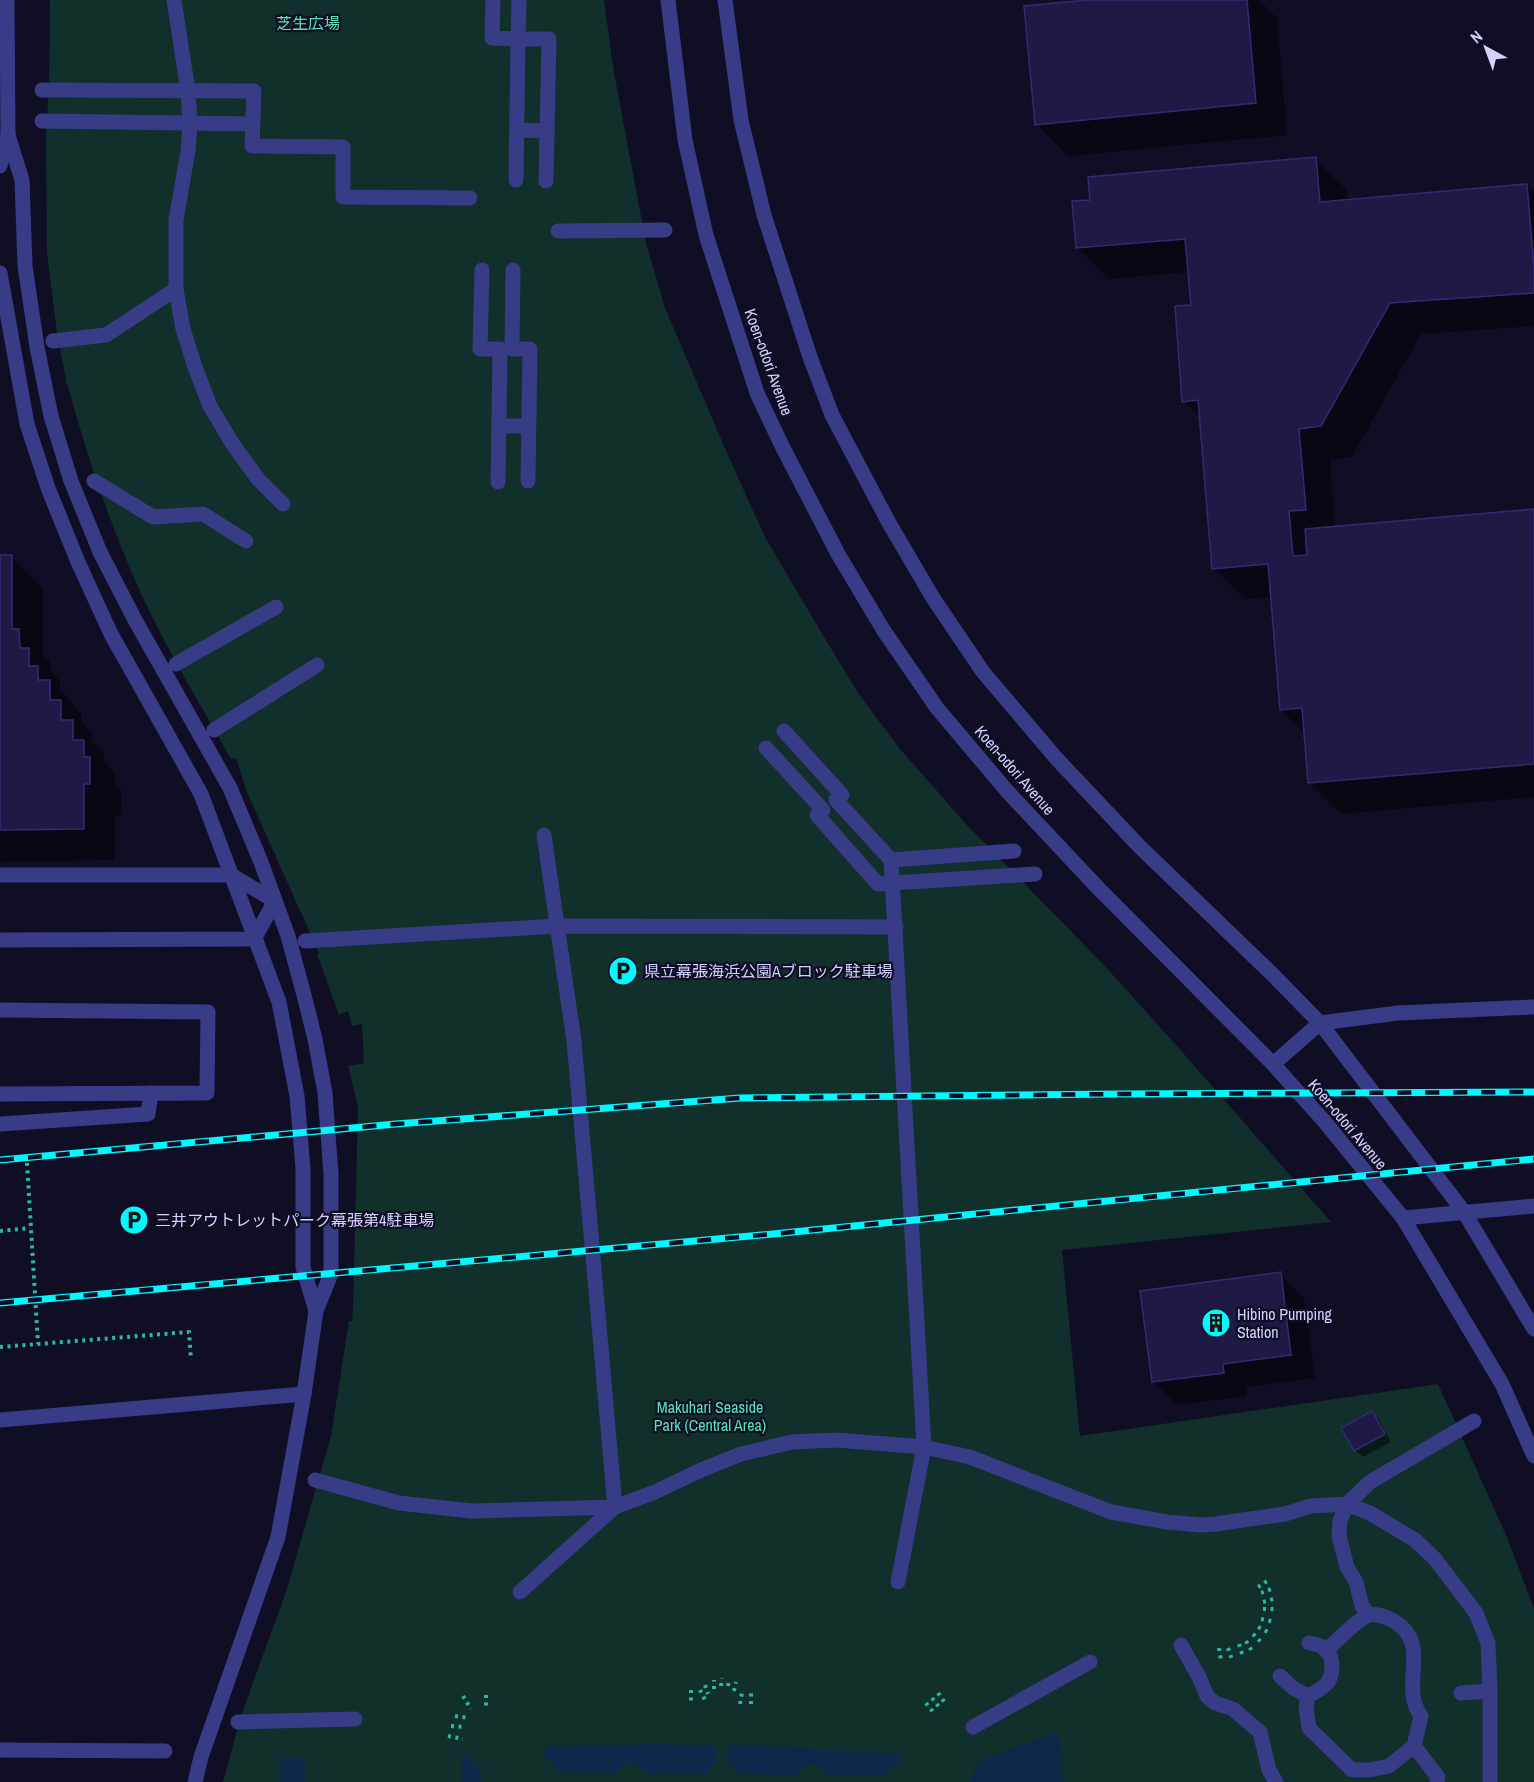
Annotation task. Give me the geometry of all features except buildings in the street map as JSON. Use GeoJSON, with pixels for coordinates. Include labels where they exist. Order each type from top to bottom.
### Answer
{"type":"FeatureCollection","features":[{"type":"Feature","properties":{"kind":"street"},"geometry":{"type":"LineString","coordinates":[[8,0],[4,100],[8,135],[22,180],[25,266],[36,347],[51,416],[71,481],[100,552],[135,620],[230,788],[261,862],[288,936],[315,1039],[324,1093],[331,1174],[331,1274],[316,1311],[304,1394],[278,1537],[195,1782]]}},
{"type":"Feature","properties":{"kind":"street"},"geometry":{"type":"LineString","coordinates":[[174,0],[188,91],[190,124],[187,160],[176,220],[176,289],[183,329],[210,406],[232,443],[258,479],[283,504]]}},
{"type":"Feature","properties":{"kind":"street"},"geometry":{"type":"LineString","coordinates":[[493,0],[492,38],[549,39],[546,181]]}},
{"type":"Feature","properties":{"kind":"street"},"geometry":{"type":"LineString","coordinates":[[516,180],[519,0]]}},
{"type":"Feature","properties":{"kind":"street","name":"Koen-odori Avenue"},"geometry":{"type":"LineString","coordinates":[[668,0],[685,140],[706,235],[757,393],[782,447],[838,554],[884,631],[937,708],[1007,792],[1099,889],[1273,1064],[1324,1121],[1403,1218],[1502,1384],[1534,1456]]}},
{"type":"Feature","properties":{"kind":"street"},"geometry":{"type":"LineString","coordinates":[[725,0],[741,120],[764,215],[810,357],[832,415],[928,589],[983,672],[1056,758],[1139,846],[1320,1023],[1464,1212],[1534,1329]]}},
{"type":"Feature","properties":{"kind":"street"},"geometry":{"type":"LineString","coordinates":[[42,90],[254,92],[252,146],[343,147],[343,197],[470,198]]}},
{"type":"Feature","properties":{"kind":"street"},"geometry":{"type":"LineString","coordinates":[[42,121],[253,124]]}},
{"type":"Feature","properties":{"kind":"street"},"geometry":{"type":"LineString","coordinates":[[517,130],[547,131]]}},
{"type":"Feature","properties":{"kind":"street"},"geometry":{"type":"LineString","coordinates":[[0,166],[8,135]]}},
{"type":"Feature","properties":{"kind":"street"},"geometry":{"type":"LineString","coordinates":[[558,231],[665,231]]}},
{"type":"Feature","properties":{"kind":"street"},"geometry":{"type":"LineString","coordinates":[[482,270],[480,349],[530,349],[528,481]]}},
{"type":"Feature","properties":{"kind":"street"},"geometry":{"type":"LineString","coordinates":[[498,482],[499,426],[513,270]]}},
{"type":"Feature","properties":{"kind":"street"},"geometry":{"type":"LineString","coordinates":[[0,273],[27,424],[48,488],[111,634],[201,794],[279,1002],[297,1096],[303,1169],[303,1267],[316,1311]]}},
{"type":"Feature","properties":{"kind":"street"},"geometry":{"type":"LineString","coordinates":[[53,341],[106,335],[176,289]]}},
{"type":"Feature","properties":{"kind":"street"},"geometry":{"type":"LineString","coordinates":[[499,426],[528,426]]}},
{"type":"Feature","properties":{"kind":"street"},"geometry":{"type":"LineString","coordinates":[[94,481],[153,517],[203,514],[246,541]]}},
{"type":"Feature","properties":{"kind":"street"},"geometry":{"type":"LineString","coordinates":[[176,664],[276,607]]}},
{"type":"Feature","properties":{"kind":"street"},"geometry":{"type":"LineString","coordinates":[[214,730],[316,665]]}},
{"type":"Feature","properties":{"kind":"street"},"geometry":{"type":"LineString","coordinates":[[784,730],[842,795],[817,815],[878,884],[1035,874]]}},
{"type":"Feature","properties":{"kind":"street"},"geometry":{"type":"LineString","coordinates":[[766,748],[823,810]]}},
{"type":"Feature","properties":{"kind":"street"},"geometry":{"type":"LineString","coordinates":[[836,800],[891,860],[893,883],[924,1447],[898,1582]]}},
{"type":"Feature","properties":{"kind":"street"},"geometry":{"type":"LineString","coordinates":[[544,835],[574,1041],[615,1507]]}},
{"type":"Feature","properties":{"kind":"street"},"geometry":{"type":"LineString","coordinates":[[891,860],[1014,851]]}},
{"type":"Feature","properties":{"kind":"street"},"geometry":{"type":"LineString","coordinates":[[0,875],[231,875],[275,902]]}},
{"type":"Feature","properties":{"kind":"street"},"geometry":{"type":"LineString","coordinates":[[254,939],[275,902]]}},
{"type":"Feature","properties":{"kind":"street"},"geometry":{"type":"LineString","coordinates":[[305,941],[557,926],[896,927]]}},
{"type":"Feature","properties":{"kind":"street"},"geometry":{"type":"LineString","coordinates":[[0,940],[254,939]]}},
{"type":"Feature","properties":{"kind":"street"},"geometry":{"type":"LineString","coordinates":[[1273,1064],[1320,1023],[1398,1013],[1534,1007]]}},
{"type":"Feature","properties":{"kind":"street"},"geometry":{"type":"LineString","coordinates":[[0,1010],[208,1012],[207,1093],[0,1094]]}},
{"type":"Feature","properties":{"kind":"street"},"geometry":{"type":"LineString","coordinates":[[0,1124],[148,1114],[151,1093]]}},
{"type":"Feature","properties":{"kind":"street"},"geometry":{"type":"LineString","coordinates":[[1403,1218],[1534,1206]]}},
{"type":"Feature","properties":{"kind":"street"},"geometry":{"type":"LineString","coordinates":[[0,1420],[304,1394]]}},
{"type":"Feature","properties":{"kind":"street"},"geometry":{"type":"LineString","coordinates":[[1369,1615],[1362,1606],[1356,1582],[1347,1567],[1339,1536],[1340,1521],[1347,1504],[1370,1482],[1474,1421]]}},
{"type":"Feature","properties":{"kind":"street"},"geometry":{"type":"LineString","coordinates":[[315,1480],[399,1503],[472,1511],[615,1507],[741,1454],[792,1442],[836,1440],[924,1447],[970,1457],[1110,1512],[1167,1522],[1215,1524],[1285,1515],[1311,1506],[1347,1504],[1370,1513],[1415,1540],[1435,1559],[1476,1613],[1488,1643],[1490,1782]]}},
{"type":"Feature","properties":{"kind":"street"},"geometry":{"type":"LineString","coordinates":[[520,1592],[615,1507]]}},
{"type":"Feature","properties":{"kind":"street"},"geometry":{"type":"LineString","coordinates":[[1310,1643],[1323,1647],[1333,1667],[1328,1682],[1308,1696],[1306,1707],[1309,1728],[1349,1776],[1389,1766],[1414,1746],[1421,1716],[1417,1711],[1419,1696],[1411,1639],[1398,1623],[1383,1616],[1369,1615],[1354,1625],[1326,1651]]}},
{"type":"Feature","properties":{"kind":"street"},"geometry":{"type":"LineString","coordinates":[[1181,1645],[1207,1696],[1215,1703],[1233,1709],[1260,1732],[1269,1770],[1276,1782]]}},
{"type":"Feature","properties":{"kind":"street"},"geometry":{"type":"LineString","coordinates":[[974,1727],[1090,1662]]}},
{"type":"Feature","properties":{"kind":"street"},"geometry":{"type":"LineString","coordinates":[[1280,1676],[1293,1688],[1308,1696]]}},
{"type":"Feature","properties":{"kind":"street"},"geometry":{"type":"LineString","coordinates":[[1461,1693],[1490,1691]]}},
{"type":"Feature","properties":{"kind":"street"},"geometry":{"type":"LineString","coordinates":[[238,1722],[355,1719]]}},
{"type":"Feature","properties":{"kind":"street"},"geometry":{"type":"LineString","coordinates":[[1414,1746],[1438,1777],[1437,1782]]}},
{"type":"Feature","properties":{"kind":"street"},"geometry":{"type":"LineString","coordinates":[[0,1750],[165,1751]]}},
{"type":"Feature","properties":{"kind":"path"},"geometry":{"type":"LineString","coordinates":[[27,1163],[39,1344]]}},
{"type":"Feature","properties":{"kind":"path"},"geometry":{"type":"LineString","coordinates":[[0,1231],[30,1228]]}},
{"type":"Feature","properties":{"kind":"path"},"geometry":{"type":"LineString","coordinates":[[0,1347],[189,1332],[191,1360]]}},
{"type":"Feature","properties":{"kind":"path"},"geometry":{"type":"LineString","coordinates":[[1258,1587],[1270,1579]]}},
{"type":"Feature","properties":{"kind":"path"},"geometry":{"type":"LineString","coordinates":[[1261,1593],[1274,1588]]}},
{"type":"Feature","properties":{"kind":"path"},"geometry":{"type":"LineString","coordinates":[[1263,1602],[1277,1598]]}},
{"type":"Feature","properties":{"kind":"path"},"geometry":{"type":"LineString","coordinates":[[1263,1609],[1277,1609]]}},
{"type":"Feature","properties":{"kind":"path"},"geometry":{"type":"LineString","coordinates":[[1262,1619],[1275,1622]]}},
{"type":"Feature","properties":{"kind":"path"},"geometry":{"type":"LineString","coordinates":[[1258,1627],[1270,1633]]}},
{"type":"Feature","properties":{"kind":"path"},"geometry":{"type":"LineString","coordinates":[[1253,1634],[1262,1643]]}},
{"type":"Feature","properties":{"kind":"path"},"geometry":{"type":"LineString","coordinates":[[1245,1641],[1252,1652]]}},
{"type":"Feature","properties":{"kind":"path"},"geometry":{"type":"LineString","coordinates":[[1239,1644],[1243,1657]]}},
{"type":"Feature","properties":{"kind":"path"},"geometry":{"type":"LineString","coordinates":[[1219,1648],[1221,1660]]}},
{"type":"Feature","properties":{"kind":"path"},"geometry":{"type":"LineString","coordinates":[[1228,1648],[1232,1660]]}},
{"type":"Feature","properties":{"kind":"path"},"geometry":{"type":"LineString","coordinates":[[721,1686],[722,1678]]}},
{"type":"Feature","properties":{"kind":"path"},"geometry":{"type":"LineString","coordinates":[[728,1686],[729,1679]]}},
{"type":"Feature","properties":{"kind":"path"},"geometry":{"type":"LineString","coordinates":[[714,1680],[714,1689]]}},
{"type":"Feature","properties":{"kind":"path"},"geometry":{"type":"LineString","coordinates":[[734,1691],[736,1682]]}},
{"type":"Feature","properties":{"kind":"path"},"geometry":{"type":"LineString","coordinates":[[705,1685],[708,1694]]}},
{"type":"Feature","properties":{"kind":"path"},"geometry":{"type":"LineString","coordinates":[[691,1690],[691,1701]]}},
{"type":"Feature","properties":{"kind":"path"},"geometry":{"type":"LineString","coordinates":[[700,1690],[705,1700]]}},
{"type":"Feature","properties":{"kind":"path"},"geometry":{"type":"LineString","coordinates":[[751,1691],[751,1704]]}},
{"type":"Feature","properties":{"kind":"path"},"geometry":{"type":"LineString","coordinates":[[740,1704],[742,1692]]}},
{"type":"Feature","properties":{"kind":"path"},"geometry":{"type":"LineString","coordinates":[[939,1693],[945,1703]]}},
{"type":"Feature","properties":{"kind":"path"},"geometry":{"type":"LineString","coordinates":[[486,1695],[486,1708]]}},
{"type":"Feature","properties":{"kind":"path"},"geometry":{"type":"LineString","coordinates":[[463,1696],[471,1709]]}},
{"type":"Feature","properties":{"kind":"path"},"geometry":{"type":"LineString","coordinates":[[932,1698],[939,1707]]}},
{"type":"Feature","properties":{"kind":"path"},"geometry":{"type":"LineString","coordinates":[[926,1703],[933,1712]]}},
{"type":"Feature","properties":{"kind":"path"},"geometry":{"type":"LineString","coordinates":[[455,1716],[469,1718]]}},
{"type":"Feature","properties":{"kind":"path"},"geometry":{"type":"LineString","coordinates":[[451,1726],[465,1727]]}},
{"type":"Feature","properties":{"kind":"path"},"geometry":{"type":"LineString","coordinates":[[448,1736],[463,1739]]}},
{"type":"Feature","properties":{"kind":"green space","name":"Makuhari Seaside Park (Central Area)"},"geometry":{"type":"Polygon","coordinates":[[[50,0],[604,0],[613,67],[646,243],[665,308],[765,537],[818,627],[858,693],[900,749],[966,824],[1102,963],[1331,1222],[1062,1250],[1080,1436],[1438,1384],[1506,1535],[1534,1608],[1534,1782],[223,1782],[242,1713],[286,1592],[331,1436],[349,1321],[352,1321],[353,1309],[358,1106],[348,1066],[364,1063],[362,1024],[352,1026],[348,1011],[339,1015],[317,954],[319,953],[247,792],[236,758],[231,759],[176,663],[139,589],[103,498],[66,383],[47,253],[46,132],[50,0]]]}},
{"type":"Feature","properties":{"kind":"water"},"geometry":{"type":"Polygon","coordinates":[[[1058,1732],[1063,1782],[970,1782],[976,1766],[984,1759],[1058,1732]]]}},
{"type":"Feature","properties":{"kind":"water"},"geometry":{"type":"Polygon","coordinates":[[[654,1744],[715,1746],[715,1763],[711,1765],[707,1774],[644,1773],[643,1769],[635,1763],[621,1766],[617,1773],[555,1772],[554,1763],[546,1759],[546,1747],[654,1744]]]}},
{"type":"Feature","properties":{"kind":"water"},"geometry":{"type":"Polygon","coordinates":[[[728,1746],[899,1754],[899,1763],[890,1766],[885,1776],[826,1775],[825,1769],[813,1764],[803,1767],[798,1775],[736,1774],[735,1767],[728,1763],[728,1746]]]}},
{"type":"Feature","properties":{"kind":"water"},"geometry":{"type":"Polygon","coordinates":[[[461,1754],[469,1758],[481,1770],[482,1782],[461,1782],[461,1754]]]}},
{"type":"Feature","properties":{"kind":"water"},"geometry":{"type":"Polygon","coordinates":[[[280,1757],[305,1757],[306,1782],[280,1782],[280,1757]]]}},
{"type":"Feature","properties":{"kind":"railway"},"geometry":{"type":"LineString","coordinates":[[0,1160],[396,1124],[740,1098],[1534,1092]]}},
{"type":"Feature","properties":{"kind":"railway"},"geometry":{"type":"LineString","coordinates":[[0,1303],[773,1234],[1534,1159]]}},
{"type":"Feature","properties":{"kind":"place","name":"県立幕張海浜公園Aブロック駐車場"},"geometry":{"type":"Point","coordinates":[623,971]}},
{"type":"Feature","properties":{"kind":"place","name":"三井アウトレットパーク幕張第4駐車場"},"geometry":{"type":"Point","coordinates":[134,1220]}},
{"type":"Feature","properties":{"kind":"place","name":"Hibino Pumping Station"},"geometry":{"type":"Point","coordinates":[1216,1323]}},
{"type":"Feature","properties":{"kind":"park label","name":"芝生広場"},"geometry":{"type":"Point","coordinates":[308,23]}}]}
